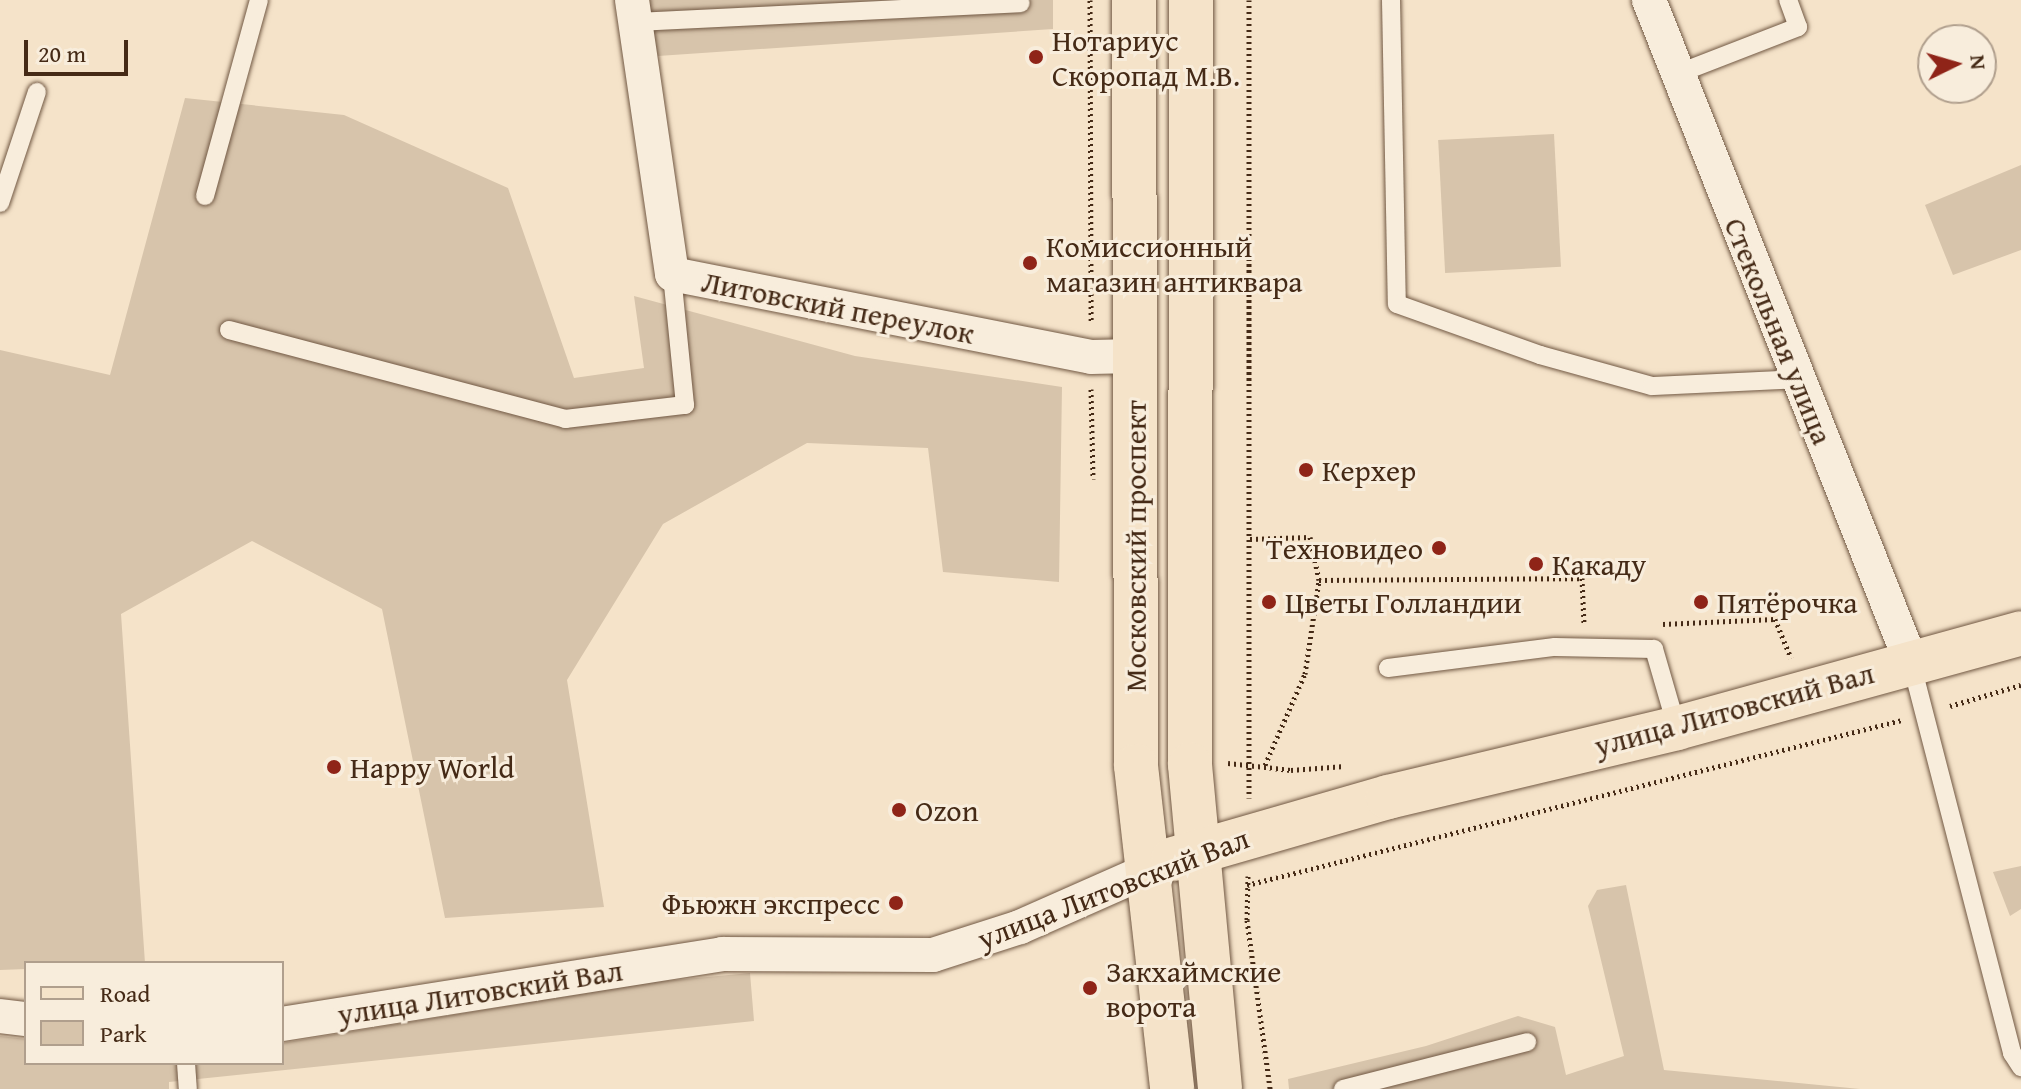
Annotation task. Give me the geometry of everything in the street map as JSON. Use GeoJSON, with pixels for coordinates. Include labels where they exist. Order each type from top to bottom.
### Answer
{"type":"FeatureCollection","features":[{"type":"Feature","properties":{"kind":"main road","name":"Московский проспект"},"geometry":{"type":"LineString","coordinates":[[1134,0],[1136,766],[1151,869],[1172,1089]]}},
{"type":"Feature","properties":{"kind":"main road","name":"Московский проспект"},"geometry":{"type":"LineString","coordinates":[[1191,0],[1190,765],[1220,1089]]}},
{"type":"Feature","properties":{"kind":"main road","name":"улица Литовский Вал"},"geometry":{"type":"LineString","coordinates":[[1151,869],[1198,849],[1249,835],[1677,728],[2021,633]]}},
{"type":"Feature","properties":{"kind":"street","name":"Стекольная улица"},"geometry":{"type":"LineString","coordinates":[[1649,0],[1911,662]]}},
{"type":"Feature","properties":{"kind":"street","name":"Литовский переулок"},"geometry":{"type":"LineString","coordinates":[[634,11],[672,274],[1091,357],[1135,356]]}},
{"type":"Feature","properties":{"kind":"street","name":"улица Литовский Вал"},"geometry":{"type":"LineString","coordinates":[[284,1024],[722,954],[933,955],[1020,927],[1151,869]]}},
{"type":"Feature","properties":{"kind":"street"},"geometry":{"type":"LineString","coordinates":[[0,1016],[24,1019]]}},
{"type":"Feature","properties":{"kind":"lane"},"geometry":{"type":"LineString","coordinates":[[205,196],[259,0]]}},
{"type":"Feature","properties":{"kind":"lane"},"geometry":{"type":"LineString","coordinates":[[1391,0],[1397,304],[1540,355],[1652,386],[1798,379]]}},
{"type":"Feature","properties":{"kind":"lane"},"geometry":{"type":"LineString","coordinates":[[1677,74],[1798,27],[1788,0]]}},
{"type":"Feature","properties":{"kind":"lane"},"geometry":{"type":"LineString","coordinates":[[634,11],[1021,3]]}},
{"type":"Feature","properties":{"kind":"lane"},"geometry":{"type":"LineString","coordinates":[[0,203],[37,92]]}},
{"type":"Feature","properties":{"kind":"lane"},"geometry":{"type":"LineString","coordinates":[[229,330],[565,419],[685,405],[672,274]]}},
{"type":"Feature","properties":{"kind":"lane"},"geometry":{"type":"LineString","coordinates":[[1388,668],[1555,647],[1654,649],[1677,728]]}},
{"type":"Feature","properties":{"kind":"lane"},"geometry":{"type":"LineString","coordinates":[[1911,662],[2012,1053],[2021,1067]]}},
{"type":"Feature","properties":{"kind":"lane"},"geometry":{"type":"LineString","coordinates":[[1343,1089],[1527,1042]]}},
{"type":"Feature","properties":{"kind":"lane"},"geometry":{"type":"LineString","coordinates":[[186,1065],[188,1089]]}},
{"type":"Feature","properties":{"kind":"path"},"geometry":{"type":"LineString","coordinates":[[1249,0],[1247,920],[1270,1089]]}},
{"type":"Feature","properties":{"kind":"path"},"geometry":{"type":"LineString","coordinates":[[1250,539],[1310,537],[1319,580],[1305,674],[1265,765]]}},
{"type":"Feature","properties":{"kind":"path"},"geometry":{"type":"LineString","coordinates":[[1319,580],[1582,578],[1585,627],[1601,626]]}},
{"type":"Feature","properties":{"kind":"path"},"geometry":{"type":"LineString","coordinates":[[1648,624],[1775,619],[1792,660]]}},
{"type":"Feature","properties":{"kind":"path"},"geometry":{"type":"LineString","coordinates":[[1247,885],[1924,714],[2021,685]]}},
{"type":"Feature","properties":{"kind":"green space"},"geometry":{"type":"Polygon","coordinates":[[[647,0],[1053,0],[1053,29],[658,56],[647,0]]]}},
{"type":"Feature","properties":{"kind":"green space"},"geometry":{"type":"Polygon","coordinates":[[[185,98],[344,115],[508,188],[574,378],[644,368],[634,296],[855,356],[1062,387],[1059,582],[943,572],[928,448],[807,443],[663,524],[567,680],[604,907],[445,918],[382,609],[252,541],[121,614],[145,961],[24,961],[24,969],[0,970],[0,350],[110,375],[185,98]]]}},
{"type":"Feature","properties":{"kind":"green space"},"geometry":{"type":"Polygon","coordinates":[[[1554,134],[1561,267],[1445,273],[1438,140],[1554,134]]]}},
{"type":"Feature","properties":{"kind":"green space"},"geometry":{"type":"Polygon","coordinates":[[[2021,165],[2021,250],[1953,275],[1925,205],[2021,165]]]}},
{"type":"Feature","properties":{"kind":"green space"},"geometry":{"type":"Polygon","coordinates":[[[2021,866],[2021,909],[2010,916],[1993,872],[2021,866]]]}},
{"type":"Feature","properties":{"kind":"green space"},"geometry":{"type":"Polygon","coordinates":[[[1626,885],[1664,1070],[1860,1089],[1289,1089],[1288,1079],[1426,1046],[1518,1016],[1555,1027],[1566,1075],[1624,1056],[1588,906],[1597,890],[1626,885]]]}},
{"type":"Feature","properties":{"kind":"green space"},"geometry":{"type":"Polygon","coordinates":[[[750,973],[754,1021],[169,1082],[169,1089],[0,1089],[0,1036],[24,1039],[24,1065],[284,1065],[284,1043],[654,982],[750,973]]]}},
{"type":"Feature","properties":{"kind":"place","name":"Нотариус Скоропад М.В."},"geometry":{"type":"Point","coordinates":[1036,57]}},
{"type":"Feature","properties":{"kind":"place","name":"Комиссионный магазин антиквара"},"geometry":{"type":"Point","coordinates":[1030,263]}},
{"type":"Feature","properties":{"kind":"place","name":"Керхер"},"geometry":{"type":"Point","coordinates":[1306,470]}},
{"type":"Feature","properties":{"kind":"place","name":"Техновидео"},"geometry":{"type":"Point","coordinates":[1439,548]}},
{"type":"Feature","properties":{"kind":"place","name":"Какаду"},"geometry":{"type":"Point","coordinates":[1536,564]}},
{"type":"Feature","properties":{"kind":"place","name":"Цветы Голландии"},"geometry":{"type":"Point","coordinates":[1269,602]}},
{"type":"Feature","properties":{"kind":"place","name":"Пятёрочка"},"geometry":{"type":"Point","coordinates":[1701,602]}},
{"type":"Feature","properties":{"kind":"place","name":"Happy World"},"geometry":{"type":"Point","coordinates":[334,767]}},
{"type":"Feature","properties":{"kind":"place","name":"Ozon"},"geometry":{"type":"Point","coordinates":[899,810]}},
{"type":"Feature","properties":{"kind":"place","name":"Фьюжн экспресс"},"geometry":{"type":"Point","coordinates":[896,903]}},
{"type":"Feature","properties":{"kind":"place","name":"Закхаймские ворота"},"geometry":{"type":"Point","coordinates":[1090,988]}}]}
